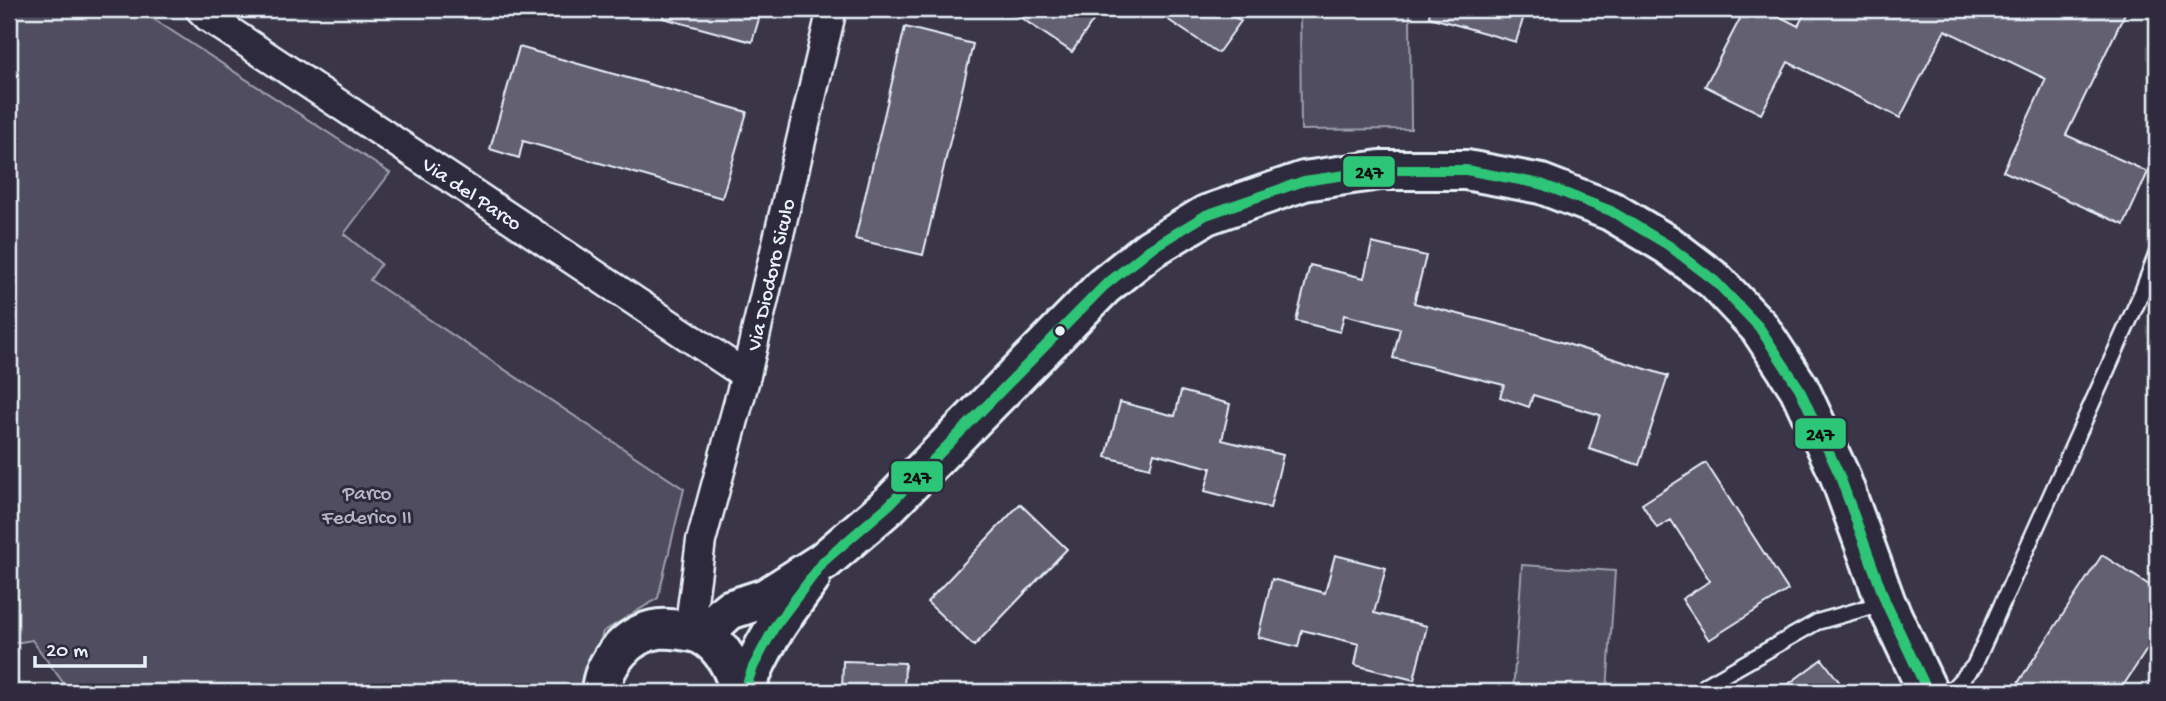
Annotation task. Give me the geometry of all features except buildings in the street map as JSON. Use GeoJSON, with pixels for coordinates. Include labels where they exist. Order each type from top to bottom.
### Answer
{"type":"FeatureCollection","features":[{"type":"Feature","properties":{"kind":"main road"},"geometry":{"type":"LineString","coordinates":[[696,633],[729,610],[766,598],[824,561],[889,505],[1104,286],[1150,249],[1206,215],[1304,181],[1380,170],[1466,170],[1541,184],[1611,211],[1668,245],[1715,281],[1759,327],[1799,388],[1839,474],[1886,603],[1928,692]]}},
{"type":"Feature","properties":{"kind":"main road"},"geometry":{"type":"LineString","coordinates":[[742,692],[775,626],[824,561]]}},
{"type":"Feature","properties":{"kind":"main road"},"geometry":{"type":"LineString","coordinates":[[601,692],[608,667],[618,652],[632,640],[660,628],[696,633],[718,647],[736,674],[742,692]]}},
{"type":"Feature","properties":{"kind":"street","name":"Via del Parco"},"geometry":{"type":"LineString","coordinates":[[200,9],[746,375]]}},
{"type":"Feature","properties":{"kind":"street","name":"Via Diodoro Siculo"},"geometry":{"type":"LineString","coordinates":[[702,541],[746,375],[832,9]]}},
{"type":"Feature","properties":{"kind":"street"},"geometry":{"type":"LineString","coordinates":[[648,632],[666,615],[678,597],[702,541]]}},
{"type":"Feature","properties":{"kind":"street"},"geometry":{"type":"LineString","coordinates":[[696,633],[702,541]]}},
{"type":"Feature","properties":{"kind":"lane"},"geometry":{"type":"LineString","coordinates":[[1949,692],[1974,666],[2157,253]]}},
{"type":"Feature","properties":{"kind":"lane"},"geometry":{"type":"LineString","coordinates":[[1706,685],[1817,622],[1886,603]]}},
{"type":"Feature","properties":{"kind":"green space","name":"Parco Federico II"},"geometry":{"type":"Polygon","coordinates":[[[9,9],[138,9],[390,173],[344,234],[381,264],[370,280],[684,489],[658,598],[603,632],[585,692],[70,692],[32,640],[9,644],[9,9]]]}},
{"type":"Feature","properties":{"kind":"green space"},"geometry":{"type":"Polygon","coordinates":[[[1300,9],[1410,9],[1411,129],[1301,130],[1300,9]]]}},
{"type":"Feature","properties":{"kind":"green space"},"geometry":{"type":"Polygon","coordinates":[[[1522,565],[1615,571],[1607,692],[1513,692],[1522,565]]]}},
{"type":"Feature","properties":{"kind":"transit line","name":"247"},"geometry":{"type":"LineString","coordinates":[[744,692],[753,667],[775,626],[824,561],[889,505],[1104,286],[1150,249],[1206,215],[1304,181],[1380,170],[1466,170],[1541,184],[1611,211],[1668,245],[1715,281],[1759,327],[1799,388],[1839,474],[1886,603],[1928,692]]}}]}
